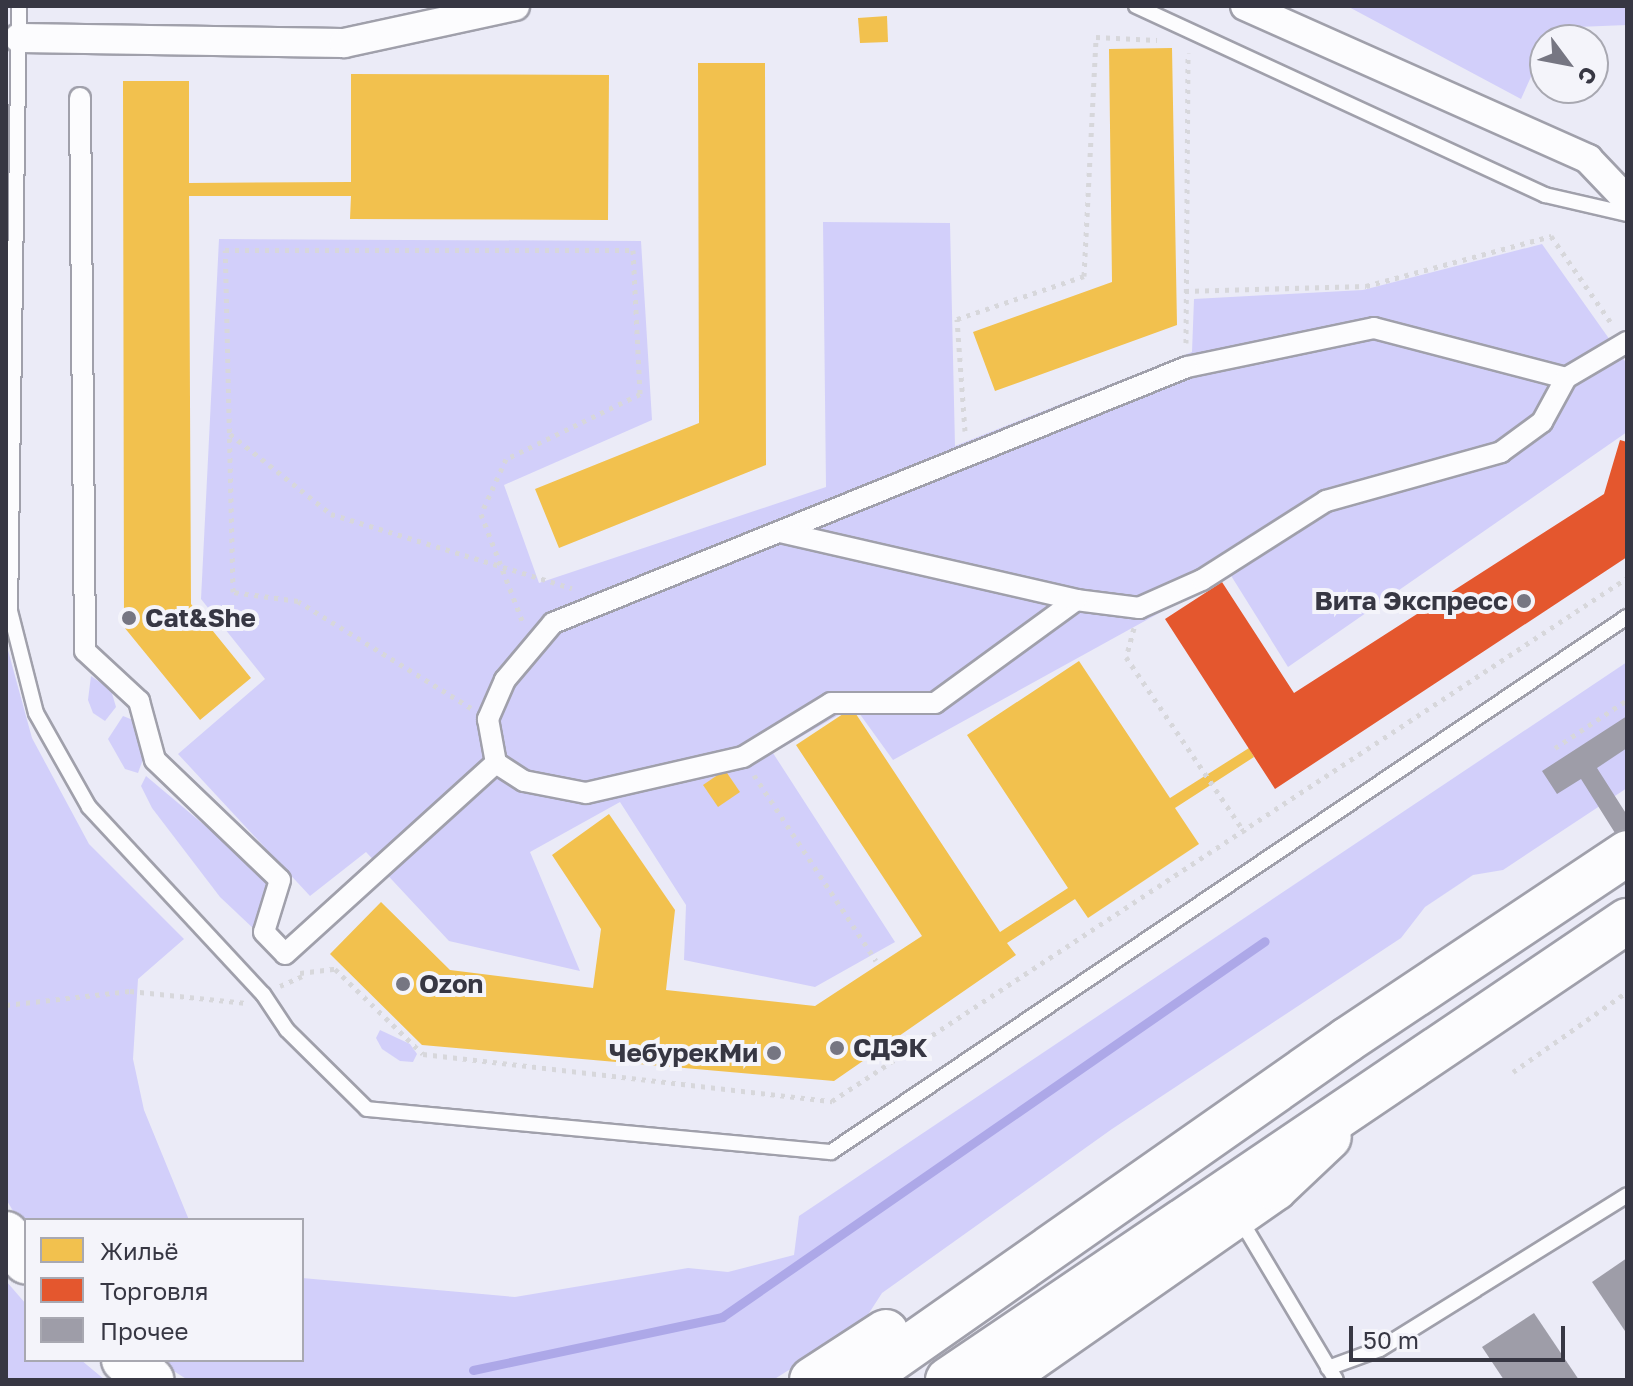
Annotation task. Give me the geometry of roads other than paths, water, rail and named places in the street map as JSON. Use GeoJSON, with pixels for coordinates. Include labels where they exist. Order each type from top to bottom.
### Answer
{"type":"FeatureCollection","features":[{"type":"Feature","properties":{"kind":"main road"},"geometry":{"type":"LineString","coordinates":[[862,1380],[1347,1040],[1627,853]]}},
{"type":"Feature","properties":{"kind":"main road"},"geometry":{"type":"LineString","coordinates":[[948,1380],[1119,1260],[1627,921]]}},
{"type":"Feature","properties":{"kind":"main road"},"geometry":{"type":"LineString","coordinates":[[812,1380],[1194,1123],[1347,1040]]}},
{"type":"Feature","properties":{"kind":"main road"},"geometry":{"type":"LineString","coordinates":[[1000,1380],[1237,1215],[1311,1157],[1379,1086]]}},
{"type":"Feature","properties":{"kind":"main road"},"geometry":{"type":"LineString","coordinates":[[6,1234],[24,1259]]}},
{"type":"Feature","properties":{"kind":"main road"},"geometry":{"type":"LineString","coordinates":[[127,1362],[152,1380]]}},
{"type":"Feature","properties":{"kind":"street"},"geometry":{"type":"LineString","coordinates":[[19,38],[344,43],[515,6]]}},
{"type":"Feature","properties":{"kind":"street"},"geometry":{"type":"LineString","coordinates":[[1245,6],[1588,159],[1627,200]]}},
{"type":"Feature","properties":{"kind":"street"},"geometry":{"type":"LineString","coordinates":[[80,98],[85,651],[139,701],[155,760],[280,880],[264,932],[285,954],[496,763]]}},
{"type":"Feature","properties":{"kind":"street"},"geometry":{"type":"LineString","coordinates":[[1076,600],[935,703],[831,703],[743,757],[586,793],[524,781],[496,763],[488,719],[505,680],[553,623],[1187,367],[1374,328],[1566,378]]}},
{"type":"Feature","properties":{"kind":"street"},"geometry":{"type":"LineString","coordinates":[[779,532],[1076,600],[1139,608],[1202,580],[1326,501],[1501,452],[1542,422],[1566,378],[1626,342]]}},
{"type":"Feature","properties":{"kind":"lane"},"geometry":{"type":"LineString","coordinates":[[19,6],[10,611],[32,699],[89,807],[263,994],[287,1030],[367,1109],[831,1152],[1627,617]]}},
{"type":"Feature","properties":{"kind":"lane"},"geometry":{"type":"LineString","coordinates":[[1136,6],[1545,195],[1627,214]]}},
{"type":"Feature","properties":{"kind":"lane"},"geometry":{"type":"LineString","coordinates":[[1119,1260],[1153,1248],[1207,1215],[1237,1215],[1332,1374],[1380,1349],[1627,1195]]}},
{"type":"Feature","properties":{"kind":"waterway"},"geometry":{"type":"LineString","coordinates":[[473,1370],[722,1317],[1265,941]]}},
{"type":"Feature","properties":{"kind":"place","name":"Вита Экспресс"},"geometry":{"type":"Point","coordinates":[1524,601]}},
{"type":"Feature","properties":{"kind":"place","name":"Cat&She"},"geometry":{"type":"Point","coordinates":[129,618]}},
{"type":"Feature","properties":{"kind":"place","name":"Ozon"},"geometry":{"type":"Point","coordinates":[403,984]}},
{"type":"Feature","properties":{"kind":"place","name":"СДЭК"},"geometry":{"type":"Point","coordinates":[837,1048]}},
{"type":"Feature","properties":{"kind":"place","name":"ЧебурекМи"},"geometry":{"type":"Point","coordinates":[774,1053]}}]}
